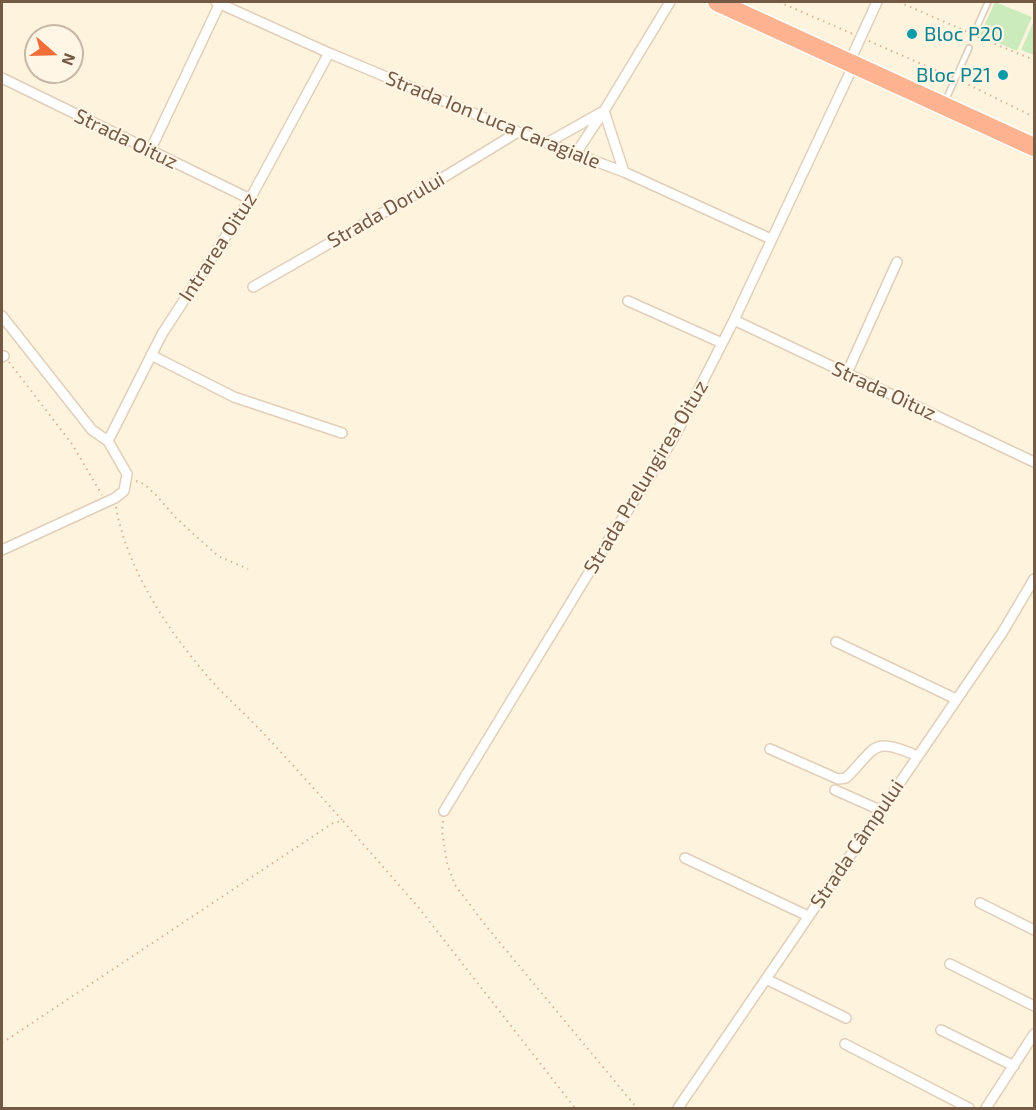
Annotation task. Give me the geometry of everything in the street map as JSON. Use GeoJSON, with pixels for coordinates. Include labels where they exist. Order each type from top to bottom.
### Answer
{"type":"FeatureCollection","features":[{"type":"Feature","properties":{"kind":"highway"},"geometry":{"type":"LineString","coordinates":[[717,2],[952,87],[1035,135]]}},
{"type":"Feature","properties":{"kind":"highway"},"geometry":{"type":"LineString","coordinates":[[742,2],[856,51],[1035,147]]}},
{"type":"Feature","properties":{"kind":"street"},"geometry":{"type":"LineString","coordinates":[[150,150],[218,2]]}},
{"type":"Feature","properties":{"kind":"street","name":"Strada Ion Luca Caragiale"},"geometry":{"type":"LineString","coordinates":[[218,2],[329,53],[518,132],[624,172],[771,239]]}},
{"type":"Feature","properties":{"kind":"street"},"geometry":{"type":"LineString","coordinates":[[576,153],[670,2]]}},
{"type":"Feature","properties":{"kind":"street","name":"Strada Prelungirea Oituz"},"geometry":{"type":"LineString","coordinates":[[444,811],[681,425],[734,320],[877,2]]}},
{"type":"Feature","properties":{"kind":"street","name":"Intrarea Oituz"},"geometry":{"type":"LineString","coordinates":[[108,441],[151,355],[174,315],[250,199],[329,53]]}},
{"type":"Feature","properties":{"kind":"street","name":"Strada Oituz"},"geometry":{"type":"LineString","coordinates":[[2,78],[250,199]]}},
{"type":"Feature","properties":{"kind":"street"},"geometry":{"type":"LineString","coordinates":[[547,143],[604,111]]}},
{"type":"Feature","properties":{"kind":"street"},"geometry":{"type":"LineString","coordinates":[[604,111],[624,172]]}},
{"type":"Feature","properties":{"kind":"street","name":"Strada Dorului"},"geometry":{"type":"LineString","coordinates":[[253,287],[421,191],[518,132]]}},
{"type":"Feature","properties":{"kind":"street"},"geometry":{"type":"LineString","coordinates":[[847,373],[897,262]]}},
{"type":"Feature","properties":{"kind":"street"},"geometry":{"type":"LineString","coordinates":[[628,301],[722,343]]}},
{"type":"Feature","properties":{"kind":"street"},"geometry":{"type":"LineString","coordinates":[[2,316],[92,430],[108,441],[127,474],[124,491],[111,500],[2,550]]}},
{"type":"Feature","properties":{"kind":"street","name":"Strada Oituz"},"geometry":{"type":"LineString","coordinates":[[734,320],[1035,462]]}},
{"type":"Feature","properties":{"kind":"street"},"geometry":{"type":"LineString","coordinates":[[151,355],[234,397],[342,433]]}},
{"type":"Feature","properties":{"kind":"street","name":"Strada Câmpului"},"geometry":{"type":"LineString","coordinates":[[678,1108],[1008,624],[1035,579]]}},
{"type":"Feature","properties":{"kind":"street"},"geometry":{"type":"LineString","coordinates":[[836,642],[956,699]]}},
{"type":"Feature","properties":{"kind":"street"},"geometry":{"type":"LineString","coordinates":[[770,749],[838,779],[846,778],[875,747],[887,745],[916,756]]}},
{"type":"Feature","properties":{"kind":"street"},"geometry":{"type":"LineString","coordinates":[[835,790],[880,810]]}},
{"type":"Feature","properties":{"kind":"street"},"geometry":{"type":"LineString","coordinates":[[685,858],[808,916]]}},
{"type":"Feature","properties":{"kind":"street"},"geometry":{"type":"LineString","coordinates":[[980,903],[1035,930]]}},
{"type":"Feature","properties":{"kind":"street"},"geometry":{"type":"LineString","coordinates":[[950,964],[1035,1006]]}},
{"type":"Feature","properties":{"kind":"street"},"geometry":{"type":"LineString","coordinates":[[766,979],[846,1018]]}},
{"type":"Feature","properties":{"kind":"street"},"geometry":{"type":"LineString","coordinates":[[941,1030],[1014,1066]]}},
{"type":"Feature","properties":{"kind":"street"},"geometry":{"type":"LineString","coordinates":[[986,1108],[1035,1034]]}},
{"type":"Feature","properties":{"kind":"street"},"geometry":{"type":"LineString","coordinates":[[845,1044],[969,1108]]}},
{"type":"Feature","properties":{"kind":"lane"},"geometry":{"type":"LineString","coordinates":[[976,29],[988,2]]}},
{"type":"Feature","properties":{"kind":"lane"},"geometry":{"type":"LineString","coordinates":[[952,87],[969,48]]}},
{"type":"Feature","properties":{"kind":"path"},"geometry":{"type":"LineString","coordinates":[[779,2],[856,51],[1035,117]]}},
{"type":"Feature","properties":{"kind":"path"},"geometry":{"type":"LineString","coordinates":[[899,2],[1035,60]]}},
{"type":"Feature","properties":{"kind":"path"},"geometry":{"type":"LineString","coordinates":[[3,356],[72,444],[111,500],[130,555],[177,640],[217,687],[302,774],[419,908],[477,981],[541,1068],[575,1108]]}},
{"type":"Feature","properties":{"kind":"path"},"geometry":{"type":"LineString","coordinates":[[127,483],[144,484],[175,517],[218,556],[248,569]]}},
{"type":"Feature","properties":{"kind":"path"},"geometry":{"type":"LineString","coordinates":[[444,811],[442,831],[447,863],[455,885],[486,926],[637,1108]]}},
{"type":"Feature","properties":{"kind":"path"},"geometry":{"type":"LineString","coordinates":[[2,1043],[333,823],[343,821]]}},
{"type":"Feature","properties":{"kind":"green space"},"geometry":{"type":"Polygon","coordinates":[[[995,2],[1032,17],[1017,51],[980,35],[995,2]]]}},
{"type":"Feature","properties":{"kind":"green space"},"geometry":{"type":"Polygon","coordinates":[[[1034,24],[1034,55],[1021,50],[1034,24]]]}},
{"type":"Feature","properties":{"kind":"place","name":"Bloc P20"},"geometry":{"type":"Point","coordinates":[912,34]}},
{"type":"Feature","properties":{"kind":"place","name":"Bloc P21"},"geometry":{"type":"Point","coordinates":[1003,75]}}]}
